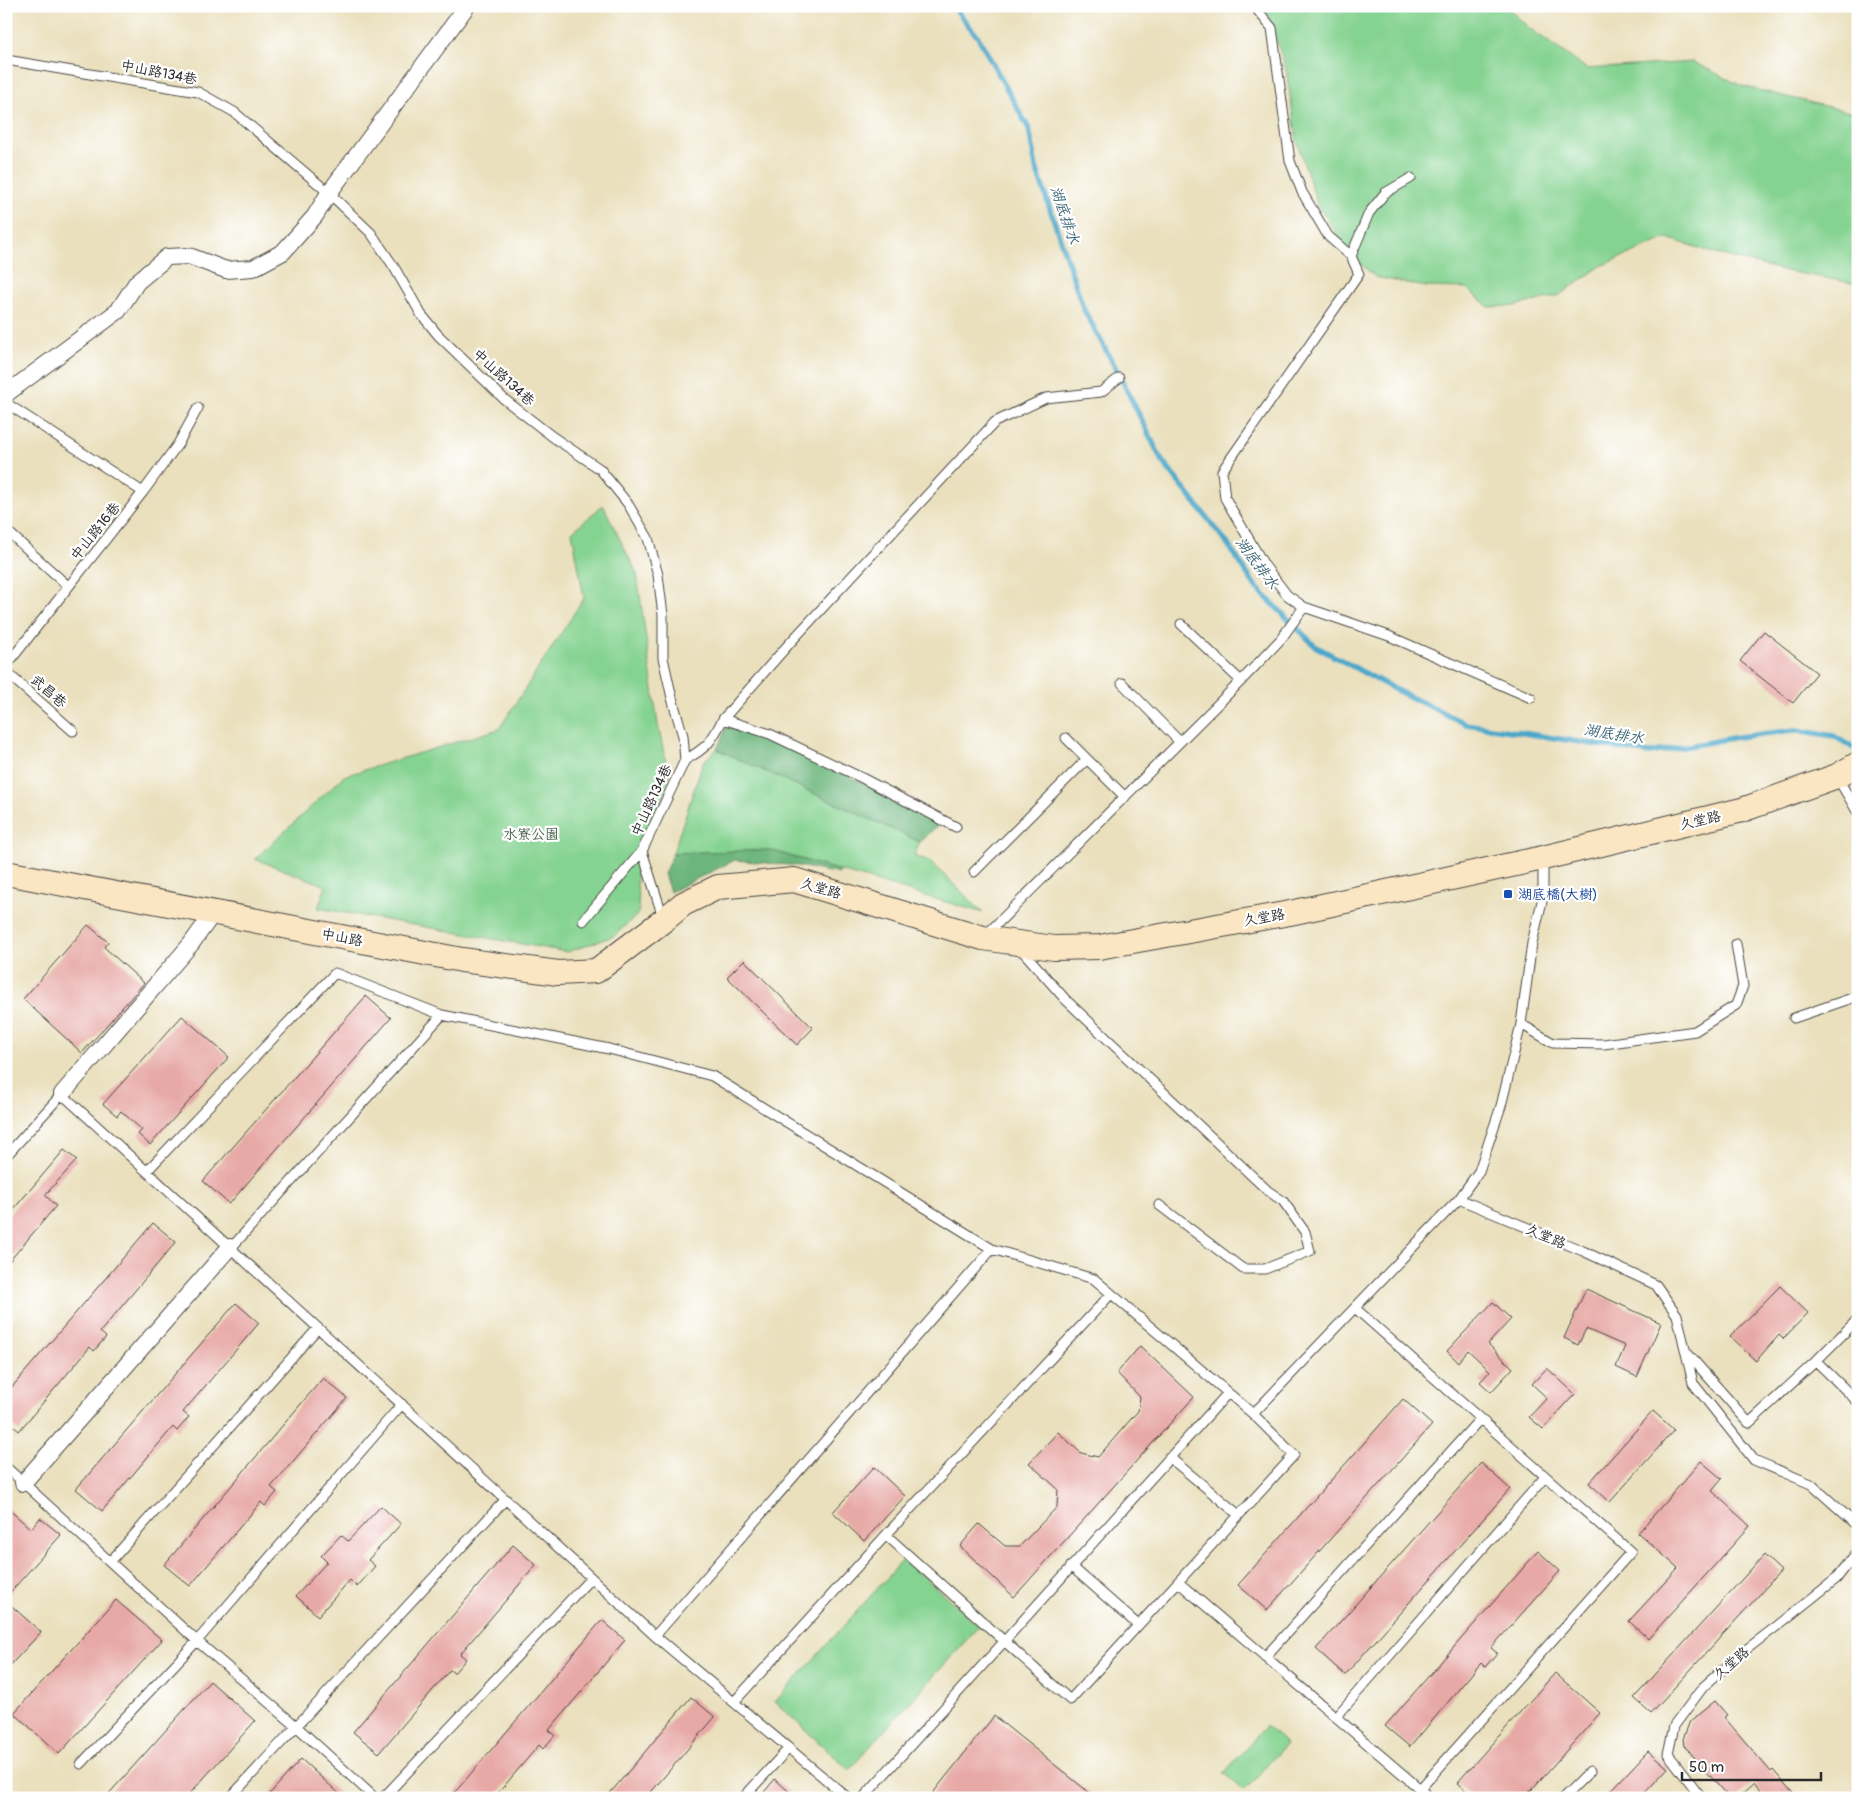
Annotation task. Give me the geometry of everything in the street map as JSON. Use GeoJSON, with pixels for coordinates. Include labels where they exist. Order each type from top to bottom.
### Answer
{"type":"FeatureCollection","features":[{"type":"Feature","properties":{"kind":"street"},"geometry":{"type":"LineString","coordinates":[[6,394],[118,311],[137,282],[167,257],[189,256],[226,270],[253,268],[283,252],[315,216],[329,193],[467,6]]}},
{"type":"Feature","properties":{"kind":"street","name":"久堂路"},"geometry":{"type":"LineString","coordinates":[[664,920],[683,904],[718,887],[794,880],[983,938],[1054,948],[1099,947],[1290,912],[1543,858],[1742,810],[1849,769]]}},
{"type":"Feature","properties":{"kind":"street","name":"中山路"},"geometry":{"type":"LineString","coordinates":[[6,873],[462,960],[558,974],[596,971],[664,920]]}},
{"type":"Feature","properties":{"kind":"street"},"geometry":{"type":"LineString","coordinates":[[62,1094],[191,944],[214,912]]}},
{"type":"Feature","properties":{"kind":"street"},"geometry":{"type":"LineString","coordinates":[[24,1483],[230,1248]]}},
{"type":"Feature","properties":{"kind":"lane"},"geometry":{"type":"LineString","coordinates":[[1254,6],[1272,28],[1290,161],[1299,184],[1328,236],[1351,256],[1359,274],[1222,471],[1225,498],[1264,565],[1287,595],[1304,607],[1389,636],[1531,698]]}},
{"type":"Feature","properties":{"kind":"lane","name":"中山路134巷"},"geometry":{"type":"LineString","coordinates":[[6,60],[198,92],[234,112],[329,193],[371,233],[394,266],[421,314],[438,335],[504,399],[553,437],[600,469],[628,504],[648,538],[658,574],[663,615],[663,658],[683,736],[685,760],[642,851],[664,920]]}},
{"type":"Feature","properties":{"kind":"lane"},"geometry":{"type":"LineString","coordinates":[[1351,256],[1369,213],[1384,193],[1411,178]]}},
{"type":"Feature","properties":{"kind":"lane"},"geometry":{"type":"LineString","coordinates":[[685,760],[704,749],[714,737],[723,719],[788,645],[995,422],[1046,398],[1101,392],[1119,378]]}},
{"type":"Feature","properties":{"kind":"lane"},"geometry":{"type":"LineString","coordinates":[[6,404],[143,492]]}},
{"type":"Feature","properties":{"kind":"lane","name":"中山路16巷"},"geometry":{"type":"LineString","coordinates":[[6,666],[143,492],[178,444],[198,408]]}},
{"type":"Feature","properties":{"kind":"lane"},"geometry":{"type":"LineString","coordinates":[[6,530],[68,586]]}},
{"type":"Feature","properties":{"kind":"lane"},"geometry":{"type":"LineString","coordinates":[[983,938],[1241,681],[1281,639],[1304,607]]}},
{"type":"Feature","properties":{"kind":"lane"},"geometry":{"type":"LineString","coordinates":[[1181,624],[1241,681]]}},
{"type":"Feature","properties":{"kind":"lane","name":"武昌巷"},"geometry":{"type":"LineString","coordinates":[[6,672],[73,731]]}},
{"type":"Feature","properties":{"kind":"lane"},"geometry":{"type":"LineString","coordinates":[[1122,683],[1180,742]]}},
{"type":"Feature","properties":{"kind":"lane"},"geometry":{"type":"LineString","coordinates":[[723,719],[770,734],[862,778],[956,827]]}},
{"type":"Feature","properties":{"kind":"lane"},"geometry":{"type":"LineString","coordinates":[[1066,738],[1125,797]]}},
{"type":"Feature","properties":{"kind":"lane"},"geometry":{"type":"LineString","coordinates":[[974,872],[1087,759]]}},
{"type":"Feature","properties":{"kind":"lane"},"geometry":{"type":"LineString","coordinates":[[1849,769],[1858,813]]}},
{"type":"Feature","properties":{"kind":"lane"},"geometry":{"type":"LineString","coordinates":[[584,921],[642,851]]}},
{"type":"Feature","properties":{"kind":"lane"},"geometry":{"type":"LineString","coordinates":[[1253,1414],[1459,1199],[1479,1171],[1501,1106],[1521,1024],[1532,943],[1543,897],[1543,858]]}},
{"type":"Feature","properties":{"kind":"lane"},"geometry":{"type":"LineString","coordinates":[[1017,944],[1065,999],[1268,1191],[1283,1201],[1306,1232],[1310,1251],[1265,1269],[1243,1269],[1159,1205]]}},
{"type":"Feature","properties":{"kind":"lane"},"geometry":{"type":"LineString","coordinates":[[1521,1024],[1553,1043],[1604,1044],[1695,1031],[1736,1005],[1743,986],[1736,944]]}},
{"type":"Feature","properties":{"kind":"lane"},"geometry":{"type":"LineString","coordinates":[[146,1171],[334,974],[442,1015],[610,1049],[712,1076],[992,1250],[1094,1279],[1253,1414],[1294,1455],[1070,1700],[1003,1642],[886,1535]]}},
{"type":"Feature","properties":{"kind":"lane"},"geometry":{"type":"LineString","coordinates":[[1794,1018],[1858,996]]}},
{"type":"Feature","properties":{"kind":"lane"},"geometry":{"type":"LineString","coordinates":[[230,1248],[442,1015]]}},
{"type":"Feature","properties":{"kind":"lane"},"geometry":{"type":"LineString","coordinates":[[6,1156],[62,1094],[655,1636],[848,1798]]}},
{"type":"Feature","properties":{"kind":"lane","name":"久堂路"},"geometry":{"type":"LineString","coordinates":[[1459,1199],[1583,1251],[1656,1285],[1677,1315],[1693,1383],[1754,1460],[1810,1484],[1858,1526]]}},
{"type":"Feature","properties":{"kind":"lane"},"geometry":{"type":"LineString","coordinates":[[655,1636],[992,1250]]}},
{"type":"Feature","properties":{"kind":"lane"},"geometry":{"type":"LineString","coordinates":[[734,1702],[886,1535],[1111,1294]]}},
{"type":"Feature","properties":{"kind":"lane"},"geometry":{"type":"LineString","coordinates":[[1355,1308],[1631,1552],[1420,1789]]}},
{"type":"Feature","properties":{"kind":"lane"},"geometry":{"type":"LineString","coordinates":[[1686,1351],[1749,1423],[1858,1319]]}},
{"type":"Feature","properties":{"kind":"lane"},"geometry":{"type":"LineString","coordinates":[[110,1562],[318,1328]]}},
{"type":"Feature","properties":{"kind":"lane"},"geometry":{"type":"LineString","coordinates":[[1816,1361],[1858,1402]]}},
{"type":"Feature","properties":{"kind":"lane"},"geometry":{"type":"LineString","coordinates":[[863,1798],[1228,1393]]}},
{"type":"Feature","properties":{"kind":"lane"},"geometry":{"type":"LineString","coordinates":[[82,1764],[197,1641],[402,1404]]}},
{"type":"Feature","properties":{"kind":"lane"},"geometry":{"type":"LineString","coordinates":[[1265,1657],[1480,1419]]}},
{"type":"Feature","properties":{"kind":"lane"},"geometry":{"type":"LineString","coordinates":[[1169,1457],[1239,1515]]}},
{"type":"Feature","properties":{"kind":"lane"},"geometry":{"type":"LineString","coordinates":[[6,1467],[197,1641],[295,1725],[375,1798]]}},
{"type":"Feature","properties":{"kind":"lane"},"geometry":{"type":"LineString","coordinates":[[1336,1717],[1545,1477]]}},
{"type":"Feature","properties":{"kind":"lane"},"geometry":{"type":"LineString","coordinates":[[230,1798],[295,1725],[506,1499]]}},
{"type":"Feature","properties":{"kind":"lane","name":"久堂路"},"geometry":{"type":"LineString","coordinates":[[1702,1798],[1668,1754],[1674,1726],[1703,1687],[1739,1654],[1778,1626],[1836,1579],[1858,1551]]}},
{"type":"Feature","properties":{"kind":"lane"},"geometry":{"type":"LineString","coordinates":[[1071,1566],[1138,1625]]}},
{"type":"Feature","properties":{"kind":"lane"},"geometry":{"type":"LineString","coordinates":[[383,1798],[592,1578]]}},
{"type":"Feature","properties":{"kind":"lane"},"geometry":{"type":"LineString","coordinates":[[1178,1582],[1429,1798]]}},
{"type":"Feature","properties":{"kind":"lane"},"geometry":{"type":"LineString","coordinates":[[743,1798],[789,1748]]}},
{"type":"Feature","properties":{"kind":"lane"},"geometry":{"type":"LineString","coordinates":[[1563,1798],[1590,1771]]}},
{"type":"Feature","properties":{"kind":"green space"},"geometry":{"type":"Polygon","coordinates":[[[1258,6],[1506,6],[1529,28],[1587,69],[1693,62],[1742,86],[1854,113],[1858,120],[1858,284],[1786,271],[1717,254],[1667,238],[1601,266],[1558,296],[1514,306],[1489,307],[1466,288],[1426,287],[1375,277],[1351,255],[1317,204],[1297,141],[1286,69],[1266,10],[1258,6]]]}},
{"type":"Feature","properties":{"kind":"green space","name":"水寮公園"},"geometry":{"type":"Polygon","coordinates":[[[603,505],[637,574],[658,725],[670,782],[636,871],[639,913],[614,936],[567,952],[318,908],[326,886],[255,859],[344,776],[499,729],[584,598],[572,532],[603,505]]]}},
{"type":"Feature","properties":{"kind":"green space"},"geometry":{"type":"Polygon","coordinates":[[[728,724],[773,738],[941,822],[920,842],[717,749],[728,724]]]}},
{"type":"Feature","properties":{"kind":"green space"},"geometry":{"type":"Polygon","coordinates":[[[717,749],[920,842],[914,856],[930,861],[983,913],[770,850],[673,853],[703,762],[717,749]]]}},
{"type":"Feature","properties":{"kind":"green space"},"geometry":{"type":"Polygon","coordinates":[[[770,850],[840,871],[839,874],[799,866],[735,860],[670,892],[664,874],[673,853],[770,850]]]}},
{"type":"Feature","properties":{"kind":"green space"},"geometry":{"type":"Polygon","coordinates":[[[904,1559],[979,1626],[849,1770],[775,1702],[904,1559]]]}},
{"type":"Feature","properties":{"kind":"green space"},"geometry":{"type":"Polygon","coordinates":[[[1266,1726],[1286,1744],[1244,1791],[1224,1773],[1266,1726]]]}},
{"type":"Feature","properties":{"kind":"building"},"geometry":{"type":"Polygon","coordinates":[[[1764,631],[1817,673],[1793,703],[1740,661],[1764,631]]]}},
{"type":"Feature","properties":{"kind":"building"},"geometry":{"type":"Polygon","coordinates":[[[88,925],[108,942],[104,947],[144,983],[82,1053],[23,999],[88,925]]]}},
{"type":"Feature","properties":{"kind":"building"},"geometry":{"type":"Polygon","coordinates":[[[744,960],[813,1028],[797,1045],[727,977],[744,960]]]}},
{"type":"Feature","properties":{"kind":"building"},"geometry":{"type":"Polygon","coordinates":[[[366,996],[391,1018],[229,1204],[203,1181],[366,996]]]}},
{"type":"Feature","properties":{"kind":"building"},"geometry":{"type":"Polygon","coordinates":[[[182,1016],[229,1057],[150,1145],[138,1134],[142,1130],[121,1111],[117,1116],[103,1104],[182,1016]]]}},
{"type":"Feature","properties":{"kind":"building"},"geometry":{"type":"Polygon","coordinates":[[[64,1150],[77,1160],[45,1195],[56,1206],[6,1265],[6,1218],[64,1150]]]}},
{"type":"Feature","properties":{"kind":"building"},"geometry":{"type":"Polygon","coordinates":[[[153,1223],[176,1242],[100,1332],[106,1337],[94,1351],[90,1347],[19,1431],[6,1420],[6,1394],[153,1223]]]}},
{"type":"Feature","properties":{"kind":"building"},"geometry":{"type":"Polygon","coordinates":[[[1780,1286],[1808,1313],[1783,1339],[1779,1335],[1756,1361],[1730,1337],[1780,1286]]]}},
{"type":"Feature","properties":{"kind":"building"},"geometry":{"type":"Polygon","coordinates":[[[1586,1289],[1661,1323],[1637,1377],[1616,1367],[1625,1346],[1586,1329],[1578,1345],[1564,1338],[1586,1289]]]}},
{"type":"Feature","properties":{"kind":"building"},"geometry":{"type":"Polygon","coordinates":[[[1493,1302],[1511,1319],[1488,1344],[1513,1368],[1491,1392],[1480,1382],[1490,1371],[1468,1350],[1458,1362],[1447,1351],[1493,1302]]]}},
{"type":"Feature","properties":{"kind":"building"},"geometry":{"type":"Polygon","coordinates":[[[236,1303],[259,1323],[183,1412],[189,1417],[177,1431],[173,1427],[102,1511],[76,1489],[236,1303]]]}},
{"type":"Feature","properties":{"kind":"building"},"geometry":{"type":"Polygon","coordinates":[[[1140,1346],[1194,1397],[1014,1597],[960,1546],[979,1524],[1005,1546],[1020,1546],[1057,1507],[1058,1489],[1029,1463],[1058,1432],[1081,1453],[1098,1457],[1138,1411],[1140,1397],[1117,1373],[1140,1346]]]}},
{"type":"Feature","properties":{"kind":"building"},"geometry":{"type":"Polygon","coordinates":[[[1547,1368],[1575,1394],[1543,1429],[1529,1417],[1547,1398],[1532,1384],[1547,1368]]]}},
{"type":"Feature","properties":{"kind":"building"},"geometry":{"type":"Polygon","coordinates":[[[323,1378],[347,1398],[271,1487],[277,1492],[265,1506],[261,1502],[190,1586],[164,1565],[323,1378]]]}},
{"type":"Feature","properties":{"kind":"building"},"geometry":{"type":"Polygon","coordinates":[[[1403,1399],[1432,1425],[1267,1610],[1238,1585],[1403,1399]]]}},
{"type":"Feature","properties":{"kind":"building"},"geometry":{"type":"Polygon","coordinates":[[[1653,1411],[1674,1430],[1610,1502],[1589,1483],[1653,1411]]]}},
{"type":"Feature","properties":{"kind":"building"},"geometry":{"type":"Polygon","coordinates":[[[1701,1461],[1722,1479],[1712,1491],[1750,1526],[1648,1639],[1629,1621],[1678,1568],[1638,1533],[1701,1461]]]}},
{"type":"Feature","properties":{"kind":"building"},"geometry":{"type":"Polygon","coordinates":[[[1481,1463],[1510,1489],[1345,1675],[1316,1649],[1481,1463]]]}},
{"type":"Feature","properties":{"kind":"building"},"geometry":{"type":"Polygon","coordinates":[[[874,1467],[905,1496],[864,1541],[833,1512],[874,1467]]]}},
{"type":"Feature","properties":{"kind":"building"},"geometry":{"type":"Polygon","coordinates":[[[381,1506],[401,1524],[368,1560],[375,1566],[357,1587],[350,1580],[318,1616],[296,1596],[327,1562],[321,1556],[341,1535],[348,1541],[381,1506]]]}},
{"type":"Feature","properties":{"kind":"building"},"geometry":{"type":"Polygon","coordinates":[[[6,1507],[31,1529],[40,1518],[61,1535],[6,1597],[6,1507]]]}},
{"type":"Feature","properties":{"kind":"building"},"geometry":{"type":"Polygon","coordinates":[[[513,1545],[536,1565],[460,1654],[466,1659],[454,1673],[450,1670],[379,1753],[353,1732],[513,1545]]]}},
{"type":"Feature","properties":{"kind":"building"},"geometry":{"type":"Polygon","coordinates":[[[1538,1551],[1560,1571],[1491,1648],[1497,1653],[1485,1667],[1481,1663],[1410,1747],[1385,1726],[1538,1551]]]}},
{"type":"Feature","properties":{"kind":"building"},"geometry":{"type":"Polygon","coordinates":[[[1764,1555],[1781,1571],[1651,1713],[1634,1698],[1764,1555]]]}},
{"type":"Feature","properties":{"kind":"building"},"geometry":{"type":"Polygon","coordinates":[[[116,1600],[162,1640],[59,1754],[14,1713],[116,1600]]]}},
{"type":"Feature","properties":{"kind":"building"},"geometry":{"type":"Polygon","coordinates":[[[6,1601],[41,1632],[6,1670],[6,1601]]]}},
{"type":"Feature","properties":{"kind":"building"},"geometry":{"type":"Polygon","coordinates":[[[602,1620],[625,1640],[549,1730],[555,1735],[543,1749],[539,1745],[494,1798],[450,1798],[602,1620]]]}},
{"type":"Feature","properties":{"kind":"building"},"geometry":{"type":"Polygon","coordinates":[[[1555,1673],[1600,1713],[1524,1798],[1474,1798],[1457,1783],[1555,1673]]]}},
{"type":"Feature","properties":{"kind":"building"},"geometry":{"type":"Polygon","coordinates":[[[210,1681],[255,1721],[186,1798],[105,1798],[210,1681]]]}},
{"type":"Feature","properties":{"kind":"building"},"geometry":{"type":"Polygon","coordinates":[[[691,1697],[715,1717],[646,1798],[606,1798],[691,1697]]]}},
{"type":"Feature","properties":{"kind":"building"},"geometry":{"type":"Polygon","coordinates":[[[1715,1701],[1727,1715],[1724,1717],[1771,1772],[1773,1770],[1797,1798],[1767,1798],[1754,1783],[1737,1798],[1729,1798],[1684,1745],[1683,1739],[1690,1721],[1715,1701]]]}},
{"type":"Feature","properties":{"kind":"building"},"geometry":{"type":"Polygon","coordinates":[[[994,1716],[1096,1798],[929,1798],[994,1716]]]}},
{"type":"Feature","properties":{"kind":"building"},"geometry":{"type":"Polygon","coordinates":[[[1648,1751],[1668,1768],[1640,1798],[1604,1798],[1648,1751]]]}},
{"type":"Feature","properties":{"kind":"building"},"geometry":{"type":"Polygon","coordinates":[[[301,1759],[344,1798],[266,1798],[301,1759]]]}},
{"type":"Feature","properties":{"kind":"building"},"geometry":{"type":"Polygon","coordinates":[[[775,1779],[796,1798],[759,1798],[775,1779]]]}},
{"type":"Feature","properties":{"kind":"waterway","name":"湖底排水"},"geometry":{"type":"LineString","coordinates":[[953,6],[978,37],[1029,129],[1036,167],[1084,310],[1120,376],[1162,461],[1227,543],[1256,587],[1315,646],[1394,689],[1466,724],[1650,753],[1738,737],[1795,730],[1834,736],[1858,751]]}},
{"type":"Feature","properties":{"kind":"place","name":"湖底橋(大樹)"},"geometry":{"type":"Point","coordinates":[1508,894]}}]}
